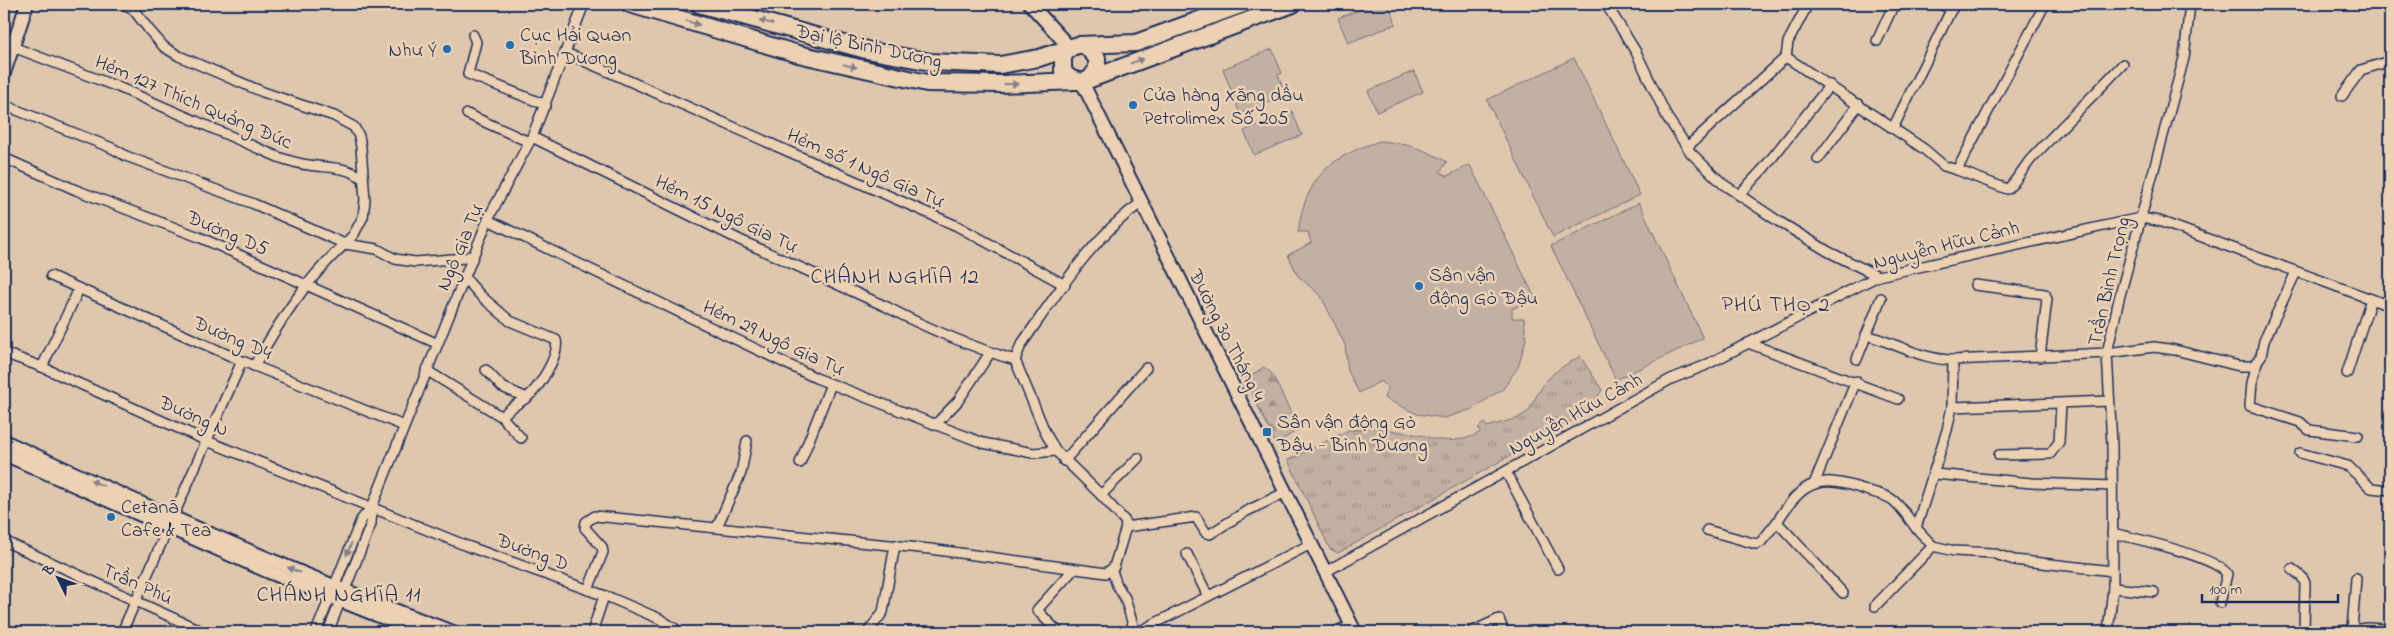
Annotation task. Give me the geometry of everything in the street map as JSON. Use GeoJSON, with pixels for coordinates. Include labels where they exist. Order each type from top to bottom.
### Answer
{"type":"FeatureCollection","features":[{"type":"Feature","properties":{"kind":"highway","name":"Đại lộ Bình Dương"},"geometry":{"type":"LineString","coordinates":[[630,4],[798,54],[927,83],[1001,84],[1083,80],[1294,4]]}},
{"type":"Feature","properties":{"kind":"highway","name":"Đại lộ Bình Dương"},"geometry":{"type":"LineString","coordinates":[[699,4],[866,50],[931,62],[1000,65],[1039,58],[1077,46],[1136,43],[1243,4]]}},
{"type":"Feature","properties":{"kind":"highway"},"geometry":{"type":"LineString","coordinates":[[1077,46],[1098,58],[1097,69],[1083,80],[1066,76],[1062,67],[1063,56],[1077,46]]}},
{"type":"Feature","properties":{"kind":"main road"},"geometry":{"type":"LineString","coordinates":[[4,73],[27,4]]}},
{"type":"Feature","properties":{"kind":"main road"},"geometry":{"type":"LineString","coordinates":[[1030,4],[1077,46]]}},
{"type":"Feature","properties":{"kind":"main road","name":"Đường 30 Tháng 4"},"geometry":{"type":"LineString","coordinates":[[1083,80],[1182,287],[1286,492],[1353,630]]}},
{"type":"Feature","properties":{"kind":"main road"},"geometry":{"type":"LineString","coordinates":[[4,441],[64,474],[227,548],[403,620],[453,632]]}},
{"type":"Feature","properties":{"kind":"main road"},"geometry":{"type":"LineString","coordinates":[[4,454],[64,474]]}},
{"type":"Feature","properties":{"kind":"main road"},"geometry":{"type":"LineString","coordinates":[[403,620],[419,632]]}},
{"type":"Feature","properties":{"kind":"main road"},"geometry":{"type":"LineString","coordinates":[[1338,632],[1353,630]]}},
{"type":"Feature","properties":{"kind":"street"},"geometry":{"type":"LineString","coordinates":[[124,4],[134,9],[150,32],[164,47],[179,56],[262,92],[334,116],[354,127],[359,136],[362,178],[365,186],[363,217],[354,234],[306,284],[283,316],[254,366]]}},
{"type":"Feature","properties":{"kind":"street","name":"Ngô Gia Tự"},"geometry":{"type":"LineString","coordinates":[[316,632],[371,524],[372,507],[436,343],[488,220],[531,139],[546,105],[584,4]]}},
{"type":"Feature","properties":{"kind":"street"},"geometry":{"type":"LineString","coordinates":[[1606,4],[1636,52],[1667,117],[1687,147],[1723,184],[1829,252],[1878,276]]}},
{"type":"Feature","properties":{"kind":"street"},"geometry":{"type":"LineString","coordinates":[[1800,4],[1804,14]]}},
{"type":"Feature","properties":{"kind":"street"},"geometry":{"type":"LineString","coordinates":[[1687,147],[1786,56],[1788,42],[1808,4]]}},
{"type":"Feature","properties":{"kind":"street"},"geometry":{"type":"LineString","coordinates":[[1877,41],[1894,4]]}},
{"type":"Feature","properties":{"kind":"street"},"geometry":{"type":"LineString","coordinates":[[1893,128],[1953,7],[1939,4]]}},
{"type":"Feature","properties":{"kind":"street"},"geometry":{"type":"LineString","coordinates":[[1957,170],[2045,4]]}},
{"type":"Feature","properties":{"kind":"street","name":"Trần Bình Trọng"},"geometry":{"type":"LineString","coordinates":[[2108,632],[2113,571],[2107,353],[2140,218],[2184,58],[2190,4]]}},
{"type":"Feature","properties":{"kind":"street"},"geometry":{"type":"LineString","coordinates":[[473,35],[476,42],[468,74],[546,105]]}},
{"type":"Feature","properties":{"kind":"street","name":"Hẻm 127 Thích Quảng Đức"},"geometry":{"type":"LineString","coordinates":[[13,47],[118,87],[278,157],[297,163],[339,167],[354,172],[362,178]]}},
{"type":"Feature","properties":{"kind":"street","name":"Hẻm số 1 Ngô Gia Tự"},"geometry":{"type":"LineString","coordinates":[[566,53],[957,226],[1065,285]]}},
{"type":"Feature","properties":{"kind":"street"},"geometry":{"type":"LineString","coordinates":[[1786,56],[1859,104],[1944,166],[2008,189],[2012,187],[2018,174],[2123,64]]}},
{"type":"Feature","properties":{"kind":"street"},"geometry":{"type":"LineString","coordinates":[[2342,96],[2361,70],[2390,60]]}},
{"type":"Feature","properties":{"kind":"street"},"geometry":{"type":"LineString","coordinates":[[1739,195],[1764,168],[1830,85]]}},
{"type":"Feature","properties":{"kind":"street"},"geometry":{"type":"LineString","coordinates":[[1818,159],[1859,104]]}},
{"type":"Feature","properties":{"kind":"street"},"geometry":{"type":"LineString","coordinates":[[4,105],[112,148],[126,156],[254,204],[345,244],[377,249],[395,259],[415,262],[450,260],[473,256]]}},
{"type":"Feature","properties":{"kind":"street","name":"Hẻm 15 Ngô Gia Tự"},"geometry":{"type":"LineString","coordinates":[[467,114],[531,139],[909,319],[990,353],[1015,360]]}},
{"type":"Feature","properties":{"kind":"street","name":"Đường D5"},"geometry":{"type":"LineString","coordinates":[[4,158],[76,190],[198,237],[436,343]]}},
{"type":"Feature","properties":{"kind":"street"},"geometry":{"type":"LineString","coordinates":[[1142,202],[1124,214],[1104,234],[1021,345],[1015,360],[1046,434],[1056,451],[1064,461],[1101,495],[1124,521],[1126,527],[1112,570],[1117,586],[1125,598],[1137,632],[1311,544]]}},
{"type":"Feature","properties":{"kind":"street","name":"Nguyễn Hữu Cảnh"},"geometry":{"type":"LineString","coordinates":[[1325,572],[1671,379],[1704,366],[1878,276],[2140,218],[2159,221],[2390,306]]}},
{"type":"Feature","properties":{"kind":"street","name":"Hẻm 29 Ngô Gia Tự"},"geometry":{"type":"LineString","coordinates":[[488,220],[536,241],[555,253],[831,384],[983,444],[1033,453],[1056,451]]}},
{"type":"Feature","properties":{"kind":"street"},"geometry":{"type":"LineString","coordinates":[[2296,272],[2264,341],[2252,383],[2250,406],[2300,422],[2309,430],[2358,436]]}},
{"type":"Feature","properties":{"kind":"street","name":"Đường D4"},"geometry":{"type":"LineString","coordinates":[[51,276],[242,361],[404,426]]}},
{"type":"Feature","properties":{"kind":"street"},"geometry":{"type":"LineString","coordinates":[[464,277],[481,296],[510,321],[556,340],[555,354],[540,384],[527,398],[508,408],[502,417]]}},
{"type":"Feature","properties":{"kind":"street"},"geometry":{"type":"LineString","coordinates":[[1975,285],[2045,294],[2047,299],[2040,357]]}},
{"type":"Feature","properties":{"kind":"street"},"geometry":{"type":"LineString","coordinates":[[42,366],[79,289]]}},
{"type":"Feature","properties":{"kind":"street"},"geometry":{"type":"LineString","coordinates":[[1857,359],[1881,298]]}},
{"type":"Feature","properties":{"kind":"street"},"geometry":{"type":"LineString","coordinates":[[2347,373],[2371,299]]}},
{"type":"Feature","properties":{"kind":"street"},"geometry":{"type":"LineString","coordinates":[[1866,335],[1936,360],[2040,357],[2107,353],[2154,347],[2175,350],[2239,366],[2253,366],[2257,363]]}},
{"type":"Feature","properties":{"kind":"street"},"geometry":{"type":"LineString","coordinates":[[1748,343],[1856,381],[1898,398]]}},
{"type":"Feature","properties":{"kind":"street","name":"Đường N"},"geometry":{"type":"LineString","coordinates":[[4,352],[42,366],[207,441],[372,507]]}},
{"type":"Feature","properties":{"kind":"street"},"geometry":{"type":"LineString","coordinates":[[935,424],[958,401],[990,353]]}},
{"type":"Feature","properties":{"kind":"street"},"geometry":{"type":"LineString","coordinates":[[1916,528],[1935,474],[1952,407],[1953,360]]}},
{"type":"Feature","properties":{"kind":"street"},"geometry":{"type":"LineString","coordinates":[[122,632],[242,361]]}},
{"type":"Feature","properties":{"kind":"street"},"geometry":{"type":"LineString","coordinates":[[1064,461],[1146,368]]}},
{"type":"Feature","properties":{"kind":"street"},"geometry":{"type":"LineString","coordinates":[[426,370],[502,417],[521,438]]}},
{"type":"Feature","properties":{"kind":"street"},"geometry":{"type":"LineString","coordinates":[[486,370],[502,387],[527,398]]}},
{"type":"Feature","properties":{"kind":"street"},"geometry":{"type":"LineString","coordinates":[[1814,484],[1856,381]]}},
{"type":"Feature","properties":{"kind":"street"},"geometry":{"type":"LineString","coordinates":[[800,464],[831,384]]}},
{"type":"Feature","properties":{"kind":"street"},"geometry":{"type":"LineString","coordinates":[[1952,407],[2109,401]]}},
{"type":"Feature","properties":{"kind":"street"},"geometry":{"type":"LineString","coordinates":[[1999,455],[2050,454],[2059,442],[2061,404]]}},
{"type":"Feature","properties":{"kind":"street"},"geometry":{"type":"LineString","coordinates":[[717,527],[741,473],[747,441]]}},
{"type":"Feature","properties":{"kind":"street"},"geometry":{"type":"LineString","coordinates":[[2300,453],[2348,466],[2371,488],[2390,490]]}},
{"type":"Feature","properties":{"kind":"street"},"geometry":{"type":"LineString","coordinates":[[1101,495],[1138,458]]}},
{"type":"Feature","properties":{"kind":"street"},"geometry":{"type":"LineString","coordinates":[[1506,472],[1558,569]]}},
{"type":"Feature","properties":{"kind":"street"},"geometry":{"type":"LineString","coordinates":[[1935,474],[2032,483],[2112,486]]}},
{"type":"Feature","properties":{"kind":"street"},"geometry":{"type":"LineString","coordinates":[[1707,530],[1756,544],[1761,542],[1790,502],[1814,484],[1834,480],[1894,500],[1933,546],[1954,551],[1992,553],[2014,560],[2113,571]]}},
{"type":"Feature","properties":{"kind":"street"},"geometry":{"type":"LineString","coordinates":[[1126,527],[1196,517],[1206,532],[1210,534],[1245,512],[1286,492]]}},
{"type":"Feature","properties":{"kind":"street","name":"Đường D"},"geometry":{"type":"LineString","coordinates":[[372,507],[467,546],[604,596],[660,619],[680,632]]}},
{"type":"Feature","properties":{"kind":"street"},"geometry":{"type":"LineString","coordinates":[[588,590],[602,552],[602,547],[585,528],[586,522],[595,516],[895,545],[1072,570],[1106,573],[1112,570]]}},
{"type":"Feature","properties":{"kind":"street"},"geometry":{"type":"LineString","coordinates":[[1777,522],[1844,593]]}},
{"type":"Feature","properties":{"kind":"street"},"geometry":{"type":"LineString","coordinates":[[2112,532],[2184,553],[2223,567],[2227,574],[2220,603]]}},
{"type":"Feature","properties":{"kind":"street","name":"Trần Phú"},"geometry":{"type":"LineString","coordinates":[[4,541],[204,632]]}},
{"type":"Feature","properties":{"kind":"street"},"geometry":{"type":"LineString","coordinates":[[868,632],[883,612],[895,545]]}},
{"type":"Feature","properties":{"kind":"street"},"geometry":{"type":"LineString","coordinates":[[1874,606],[1933,546]]}},
{"type":"Feature","properties":{"kind":"street"},"geometry":{"type":"LineString","coordinates":[[1187,554],[1208,596]]}},
{"type":"Feature","properties":{"kind":"street"},"geometry":{"type":"LineString","coordinates":[[2292,569],[2302,577],[2305,583],[2304,632]]}},
{"type":"Feature","properties":{"kind":"street"},"geometry":{"type":"LineString","coordinates":[[1058,632],[1037,610],[1072,570]]}},
{"type":"Feature","properties":{"kind":"street"},"geometry":{"type":"LineString","coordinates":[[2352,630],[2356,578]]}},
{"type":"Feature","properties":{"kind":"street"},"geometry":{"type":"LineString","coordinates":[[2113,588],[2154,592]]}},
{"type":"Feature","properties":{"kind":"street","name":"Ngô Gia Tự"},"geometry":{"type":"LineString","coordinates":[[328,632],[337,594]]}},
{"type":"Feature","properties":{"kind":"street"},"geometry":{"type":"LineString","coordinates":[[592,632],[604,596]]}},
{"type":"Feature","properties":{"kind":"street"},"geometry":{"type":"LineString","coordinates":[[1471,632],[1500,619],[1504,632]]}},
{"type":"Feature","properties":{"kind":"street"},"geometry":{"type":"LineString","coordinates":[[2333,632],[2384,629]]}},
{"type":"Feature","properties":{"kind":"street"},"geometry":{"type":"LineString","coordinates":[[4,630],[10,632]]}},
{"type":"Feature","properties":{"kind":"green space"},"geometry":{"type":"Polygon","coordinates":[[[1374,4],[1388,4],[1396,24],[1348,43],[1338,18],[1374,4]]]}},
{"type":"Feature","properties":{"kind":"green space"},"geometry":{"type":"Polygon","coordinates":[[[1272,49],[1282,73],[1278,75],[1286,96],[1240,114],[1223,69],[1272,49]]]}},
{"type":"Feature","properties":{"kind":"green space"},"geometry":{"type":"Polygon","coordinates":[[[1574,58],[1640,195],[1553,237],[1487,100],[1574,58]]]}},
{"type":"Feature","properties":{"kind":"green space"},"geometry":{"type":"Polygon","coordinates":[[[1414,71],[1423,92],[1377,112],[1368,91],[1414,71]]]}},
{"type":"Feature","properties":{"kind":"green space"},"geometry":{"type":"Polygon","coordinates":[[[1292,111],[1302,135],[1254,155],[1244,131],[1292,111]]]}},
{"type":"Feature","properties":{"kind":"green space","name":"Sân vận động Gò Đậu"},"geometry":{"type":"Polygon","coordinates":[[[1380,141],[1415,147],[1439,157],[1447,162],[1440,172],[1447,176],[1470,165],[1535,298],[1512,309],[1512,318],[1524,318],[1526,339],[1518,367],[1503,389],[1472,409],[1445,418],[1417,414],[1384,398],[1388,388],[1381,381],[1359,393],[1348,371],[1345,345],[1321,296],[1298,276],[1288,255],[1311,243],[1308,232],[1298,232],[1301,213],[1314,184],[1323,172],[1347,154],[1380,141]]]}},
{"type":"Feature","properties":{"kind":"green space"},"geometry":{"type":"Polygon","coordinates":[[[1639,203],[1703,338],[1616,380],[1551,246],[1639,203]]]}},
{"type":"Feature","properties":{"kind":"green space"},"geometry":{"type":"Polygon","coordinates":[[[1580,356],[1602,390],[1597,398],[1596,407],[1338,553],[1330,549],[1288,460],[1349,430],[1364,429],[1367,426],[1438,440],[1462,439],[1476,435],[1481,431],[1478,428],[1484,423],[1487,427],[1518,418],[1529,411],[1550,377],[1580,356]]]}},
{"type":"Feature","properties":{"kind":"green space"},"geometry":{"type":"Polygon","coordinates":[[[1264,367],[1272,374],[1299,429],[1276,444],[1245,379],[1264,367]]]}},
{"type":"Feature","properties":{"kind":"place","name":"Cục Hải Quan Bình Dương"},"geometry":{"type":"Point","coordinates":[510,45]}},
{"type":"Feature","properties":{"kind":"place","name":"Như Ý"},"geometry":{"type":"Point","coordinates":[447,49]}},
{"type":"Feature","properties":{"kind":"place","name":"Cửa hàng Xăng dầu Petrolimex Số 205"},"geometry":{"type":"Point","coordinates":[1133,105]}},
{"type":"Feature","properties":{"kind":"place","name":"Sân vận động Gò Đậu"},"geometry":{"type":"Point","coordinates":[1419,286]}},
{"type":"Feature","properties":{"kind":"place","name":"Sân vận động Gò Đậu - Bình Dương"},"geometry":{"type":"Point","coordinates":[1267,432]}},
{"type":"Feature","properties":{"kind":"place","name":"Cetanā Cafe & Tea"},"geometry":{"type":"Point","coordinates":[111,517]}},
{"type":"Feature","properties":{"kind":"district","name":"CHÁNH NGHĨA 12"},"geometry":{"type":"Point","coordinates":[895,275]}},
{"type":"Feature","properties":{"kind":"district","name":"PHÚ THỌ 2"},"geometry":{"type":"Point","coordinates":[1776,303]}},
{"type":"Feature","properties":{"kind":"district","name":"CHÁNH NGHĨA 11"},"geometry":{"type":"Point","coordinates":[339,593]}}]}
